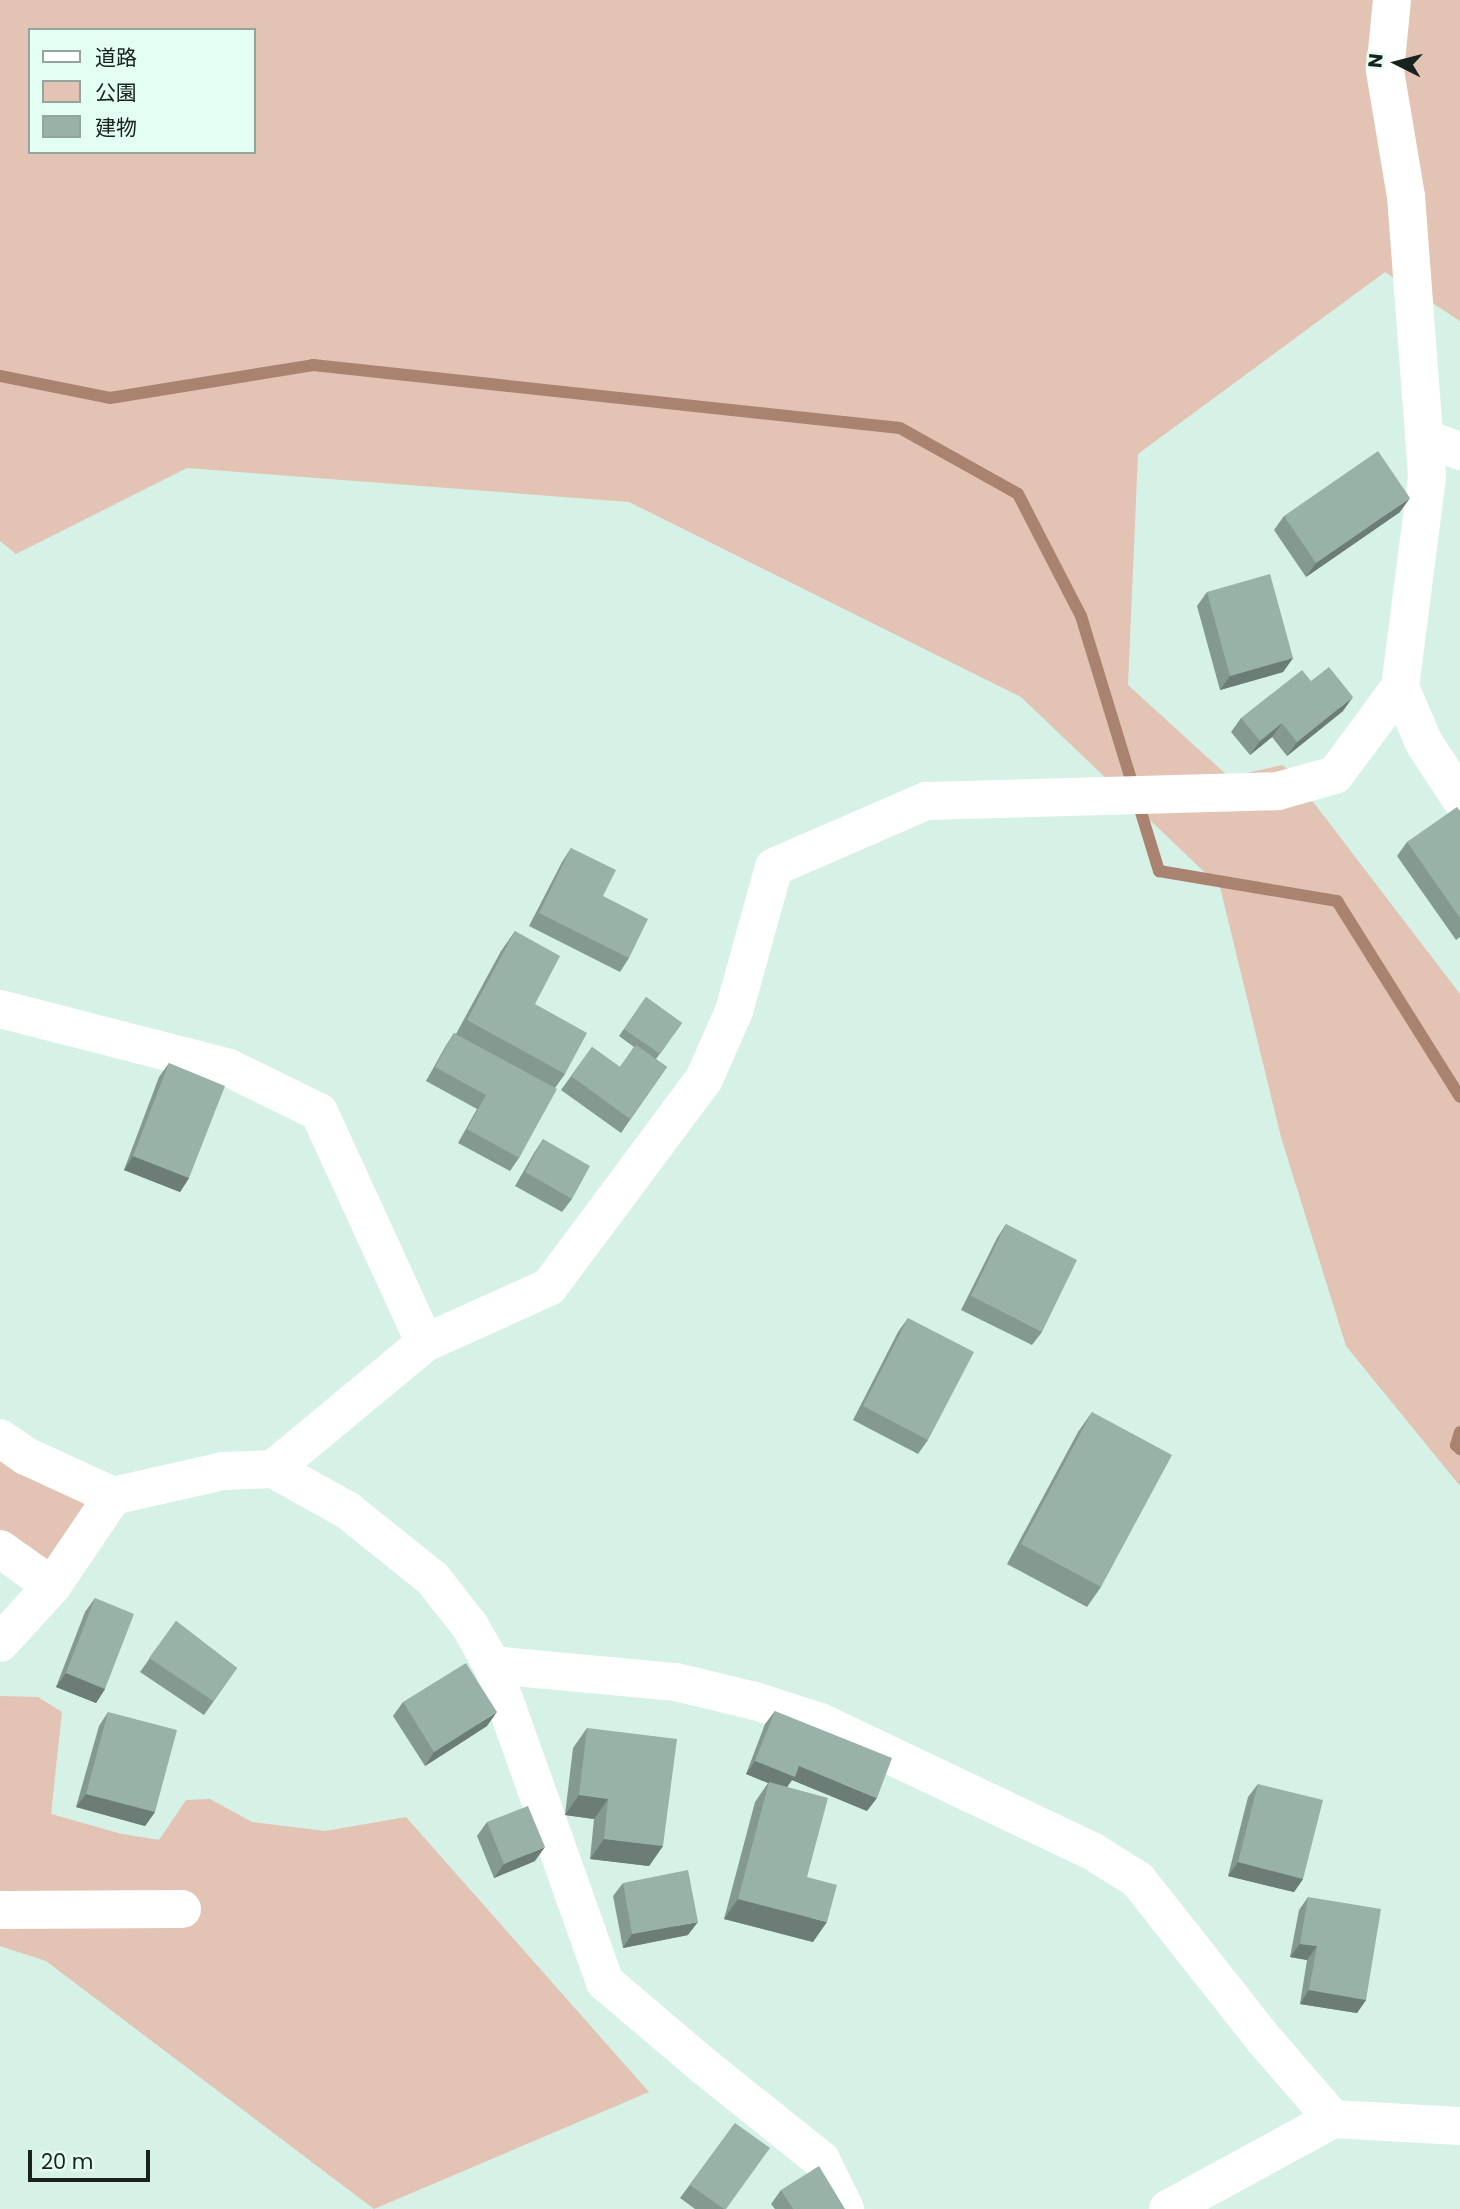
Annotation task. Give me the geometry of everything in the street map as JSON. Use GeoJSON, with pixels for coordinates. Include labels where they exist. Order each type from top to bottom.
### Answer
{"type":"FeatureCollection","features":[{"type":"Feature","properties":{"kind":"street"},"geometry":{"type":"LineString","coordinates":[[273,1469],[425,1343],[549,1287],[704,1079],[734,1011],[774,867],[926,801],[1278,791],[1335,775],[1400,687],[1427,477],[1406,196],[1385,71],[1392,0]]}},
{"type":"Feature","properties":{"kind":"street"},"geometry":{"type":"LineString","coordinates":[[1424,438],[1460,452]]}},
{"type":"Feature","properties":{"kind":"street"},"geometry":{"type":"LineString","coordinates":[[1400,687],[1424,743],[1460,798]]}},
{"type":"Feature","properties":{"kind":"street"},"geometry":{"type":"LineString","coordinates":[[0,1009],[229,1068],[319,1112],[425,1343]]}},
{"type":"Feature","properties":{"kind":"street"},"geometry":{"type":"LineString","coordinates":[[0,1438],[26,1455],[113,1496],[222,1471],[273,1469],[347,1510],[433,1579],[470,1626],[492,1665],[606,1982],[705,2067],[821,2160],[845,2209]]}},
{"type":"Feature","properties":{"kind":"street"},"geometry":{"type":"LineString","coordinates":[[0,1643],[52,1586],[113,1496]]}},
{"type":"Feature","properties":{"kind":"street"},"geometry":{"type":"LineString","coordinates":[[0,1549],[52,1586]]}},
{"type":"Feature","properties":{"kind":"street"},"geometry":{"type":"LineString","coordinates":[[492,1665],[676,1682],[755,1701],[820,1722],[1092,1851],[1138,1880],[1261,2036],[1332,2119]]}},
{"type":"Feature","properties":{"kind":"street"},"geometry":{"type":"LineString","coordinates":[[0,1910],[182,1909]]}},
{"type":"Feature","properties":{"kind":"street"},"geometry":{"type":"LineString","coordinates":[[1167,2209],[1332,2119],[1460,2126]]}},
{"type":"Feature","properties":{"kind":"green space"},"geometry":{"type":"Polygon","coordinates":[[[0,0],[1460,0],[1460,321],[1385,272],[1138,454],[1128,685],[1229,777],[1282,765],[1288,769],[1460,994],[1460,1486],[1346,1346],[1281,1137],[1220,887],[1021,697],[629,502],[187,468],[16,554],[0,541],[0,0]]]}},
{"type":"Feature","properties":{"kind":"green space"},"geometry":{"type":"Polygon","coordinates":[[[0,1426],[105,1497],[56,1579],[0,1553],[0,1426]]]}},
{"type":"Feature","properties":{"kind":"green space"},"geometry":{"type":"Polygon","coordinates":[[[0,1696],[38,1697],[62,1712],[51,1814],[122,1834],[159,1840],[186,1800],[210,1799],[252,1822],[325,1831],[406,1817],[649,2092],[374,2209],[46,1961],[0,1946],[0,1696]]]}},
{"type":"Feature","properties":{"kind":"building"},"geometry":{"type":"Polygon","coordinates":[[[1378,451],[1410,498],[1316,563],[1284,516],[1378,451]]]}},
{"type":"Feature","properties":{"kind":"building"},"geometry":{"type":"Polygon","coordinates":[[[1270,574],[1293,658],[1230,676],[1207,592],[1270,574]]]}},
{"type":"Feature","properties":{"kind":"building"},"geometry":{"type":"Polygon","coordinates":[[[1329,667],[1353,697],[1297,742],[1282,723],[1260,741],[1241,718],[1302,670],[1311,681],[1329,667]]]}},
{"type":"Feature","properties":{"kind":"building"},"geometry":{"type":"Polygon","coordinates":[[[1457,807],[1460,811],[1460,918],[1407,842],[1457,807]]]}},
{"type":"Feature","properties":{"kind":"building"},"geometry":{"type":"Polygon","coordinates":[[[571,848],[616,870],[603,896],[648,919],[629,958],[539,913],[571,848]]]}},
{"type":"Feature","properties":{"kind":"building"},"geometry":{"type":"Polygon","coordinates":[[[515,931],[560,956],[535,1004],[587,1033],[565,1074],[467,1020],[515,931]]]}},
{"type":"Feature","properties":{"kind":"building"},"geometry":{"type":"Polygon","coordinates":[[[646,997],[682,1023],[660,1054],[624,1029],[646,997]]]}},
{"type":"Feature","properties":{"kind":"building"},"geometry":{"type":"Polygon","coordinates":[[[454,1033],[557,1089],[519,1158],[467,1129],[486,1095],[435,1067],[454,1033]]]}},
{"type":"Feature","properties":{"kind":"building"},"geometry":{"type":"Polygon","coordinates":[[[636,1045],[667,1067],[630,1119],[571,1076],[592,1047],[620,1067],[636,1045]]]}},
{"type":"Feature","properties":{"kind":"building"},"geometry":{"type":"Polygon","coordinates":[[[169,1063],[225,1086],[189,1178],[133,1156],[169,1063]]]}},
{"type":"Feature","properties":{"kind":"building"},"geometry":{"type":"Polygon","coordinates":[[[543,1139],[590,1166],[572,1199],[525,1172],[543,1139]]]}},
{"type":"Feature","properties":{"kind":"building"},"geometry":{"type":"Polygon","coordinates":[[[1006,1224],[1077,1260],[1042,1332],[971,1296],[1006,1224]]]}},
{"type":"Feature","properties":{"kind":"building"},"geometry":{"type":"Polygon","coordinates":[[[908,1318],[974,1352],[928,1440],[863,1406],[908,1318]]]}},
{"type":"Feature","properties":{"kind":"building"},"geometry":{"type":"Polygon","coordinates":[[[1092,1412],[1172,1455],[1101,1587],[1021,1544],[1092,1412]]]}},
{"type":"Feature","properties":{"kind":"building"},"geometry":{"type":"Polygon","coordinates":[[[95,1598],[134,1614],[105,1689],[66,1673],[95,1598]]]}},
{"type":"Feature","properties":{"kind":"building"},"geometry":{"type":"Polygon","coordinates":[[[176,1621],[237,1668],[213,1701],[149,1658],[176,1621]]]}},
{"type":"Feature","properties":{"kind":"building"},"geometry":{"type":"Polygon","coordinates":[[[466,1663],[497,1712],[434,1752],[403,1702],[466,1663]]]}},
{"type":"Feature","properties":{"kind":"building"},"geometry":{"type":"Polygon","coordinates":[[[775,1711],[892,1758],[877,1798],[799,1766],[795,1777],[755,1761],[775,1711]]]}},
{"type":"Feature","properties":{"kind":"building"},"geometry":{"type":"Polygon","coordinates":[[[108,1712],[177,1730],[155,1812],[86,1794],[108,1712]]]}},
{"type":"Feature","properties":{"kind":"building"},"geometry":{"type":"Polygon","coordinates":[[[587,1728],[677,1739],[663,1846],[604,1839],[608,1799],[579,1795],[587,1728]]]}},
{"type":"Feature","properties":{"kind":"building"},"geometry":{"type":"Polygon","coordinates":[[[769,1782],[828,1798],[807,1877],[837,1885],[827,1922],[738,1899],[769,1782]]]}},
{"type":"Feature","properties":{"kind":"building"},"geometry":{"type":"Polygon","coordinates":[[[1258,1784],[1323,1800],[1303,1879],[1238,1862],[1258,1784]]]}},
{"type":"Feature","properties":{"kind":"building"},"geometry":{"type":"Polygon","coordinates":[[[528,1806],[545,1847],[504,1864],[487,1822],[528,1806]]]}},
{"type":"Feature","properties":{"kind":"building"},"geometry":{"type":"Polygon","coordinates":[[[688,1870],[698,1922],[632,1934],[623,1883],[688,1870]]]}},
{"type":"Feature","properties":{"kind":"building"},"geometry":{"type":"Polygon","coordinates":[[[1308,1897],[1381,1909],[1366,2000],[1309,1990],[1317,1946],[1300,1944],[1308,1897]]]}},
{"type":"Feature","properties":{"kind":"building"},"geometry":{"type":"Polygon","coordinates":[[[735,2123],[770,2148],[724,2209],[690,2185],[735,2123]]]}},
{"type":"Feature","properties":{"kind":"building"},"geometry":{"type":"Polygon","coordinates":[[[819,2166],[845,2209],[793,2209],[781,2190],[819,2166]]]}},
{"type":"Feature","properties":{"kind":"waterway"},"geometry":{"type":"LineString","coordinates":[[0,376],[110,398],[313,365],[900,428],[1018,494],[1081,616],[1159,871],[1337,901],[1460,1097]]}},
{"type":"Feature","properties":{"kind":"waterway"},"geometry":{"type":"LineString","coordinates":[[1460,1432],[1456,1445],[1460,1449]]}}]}
